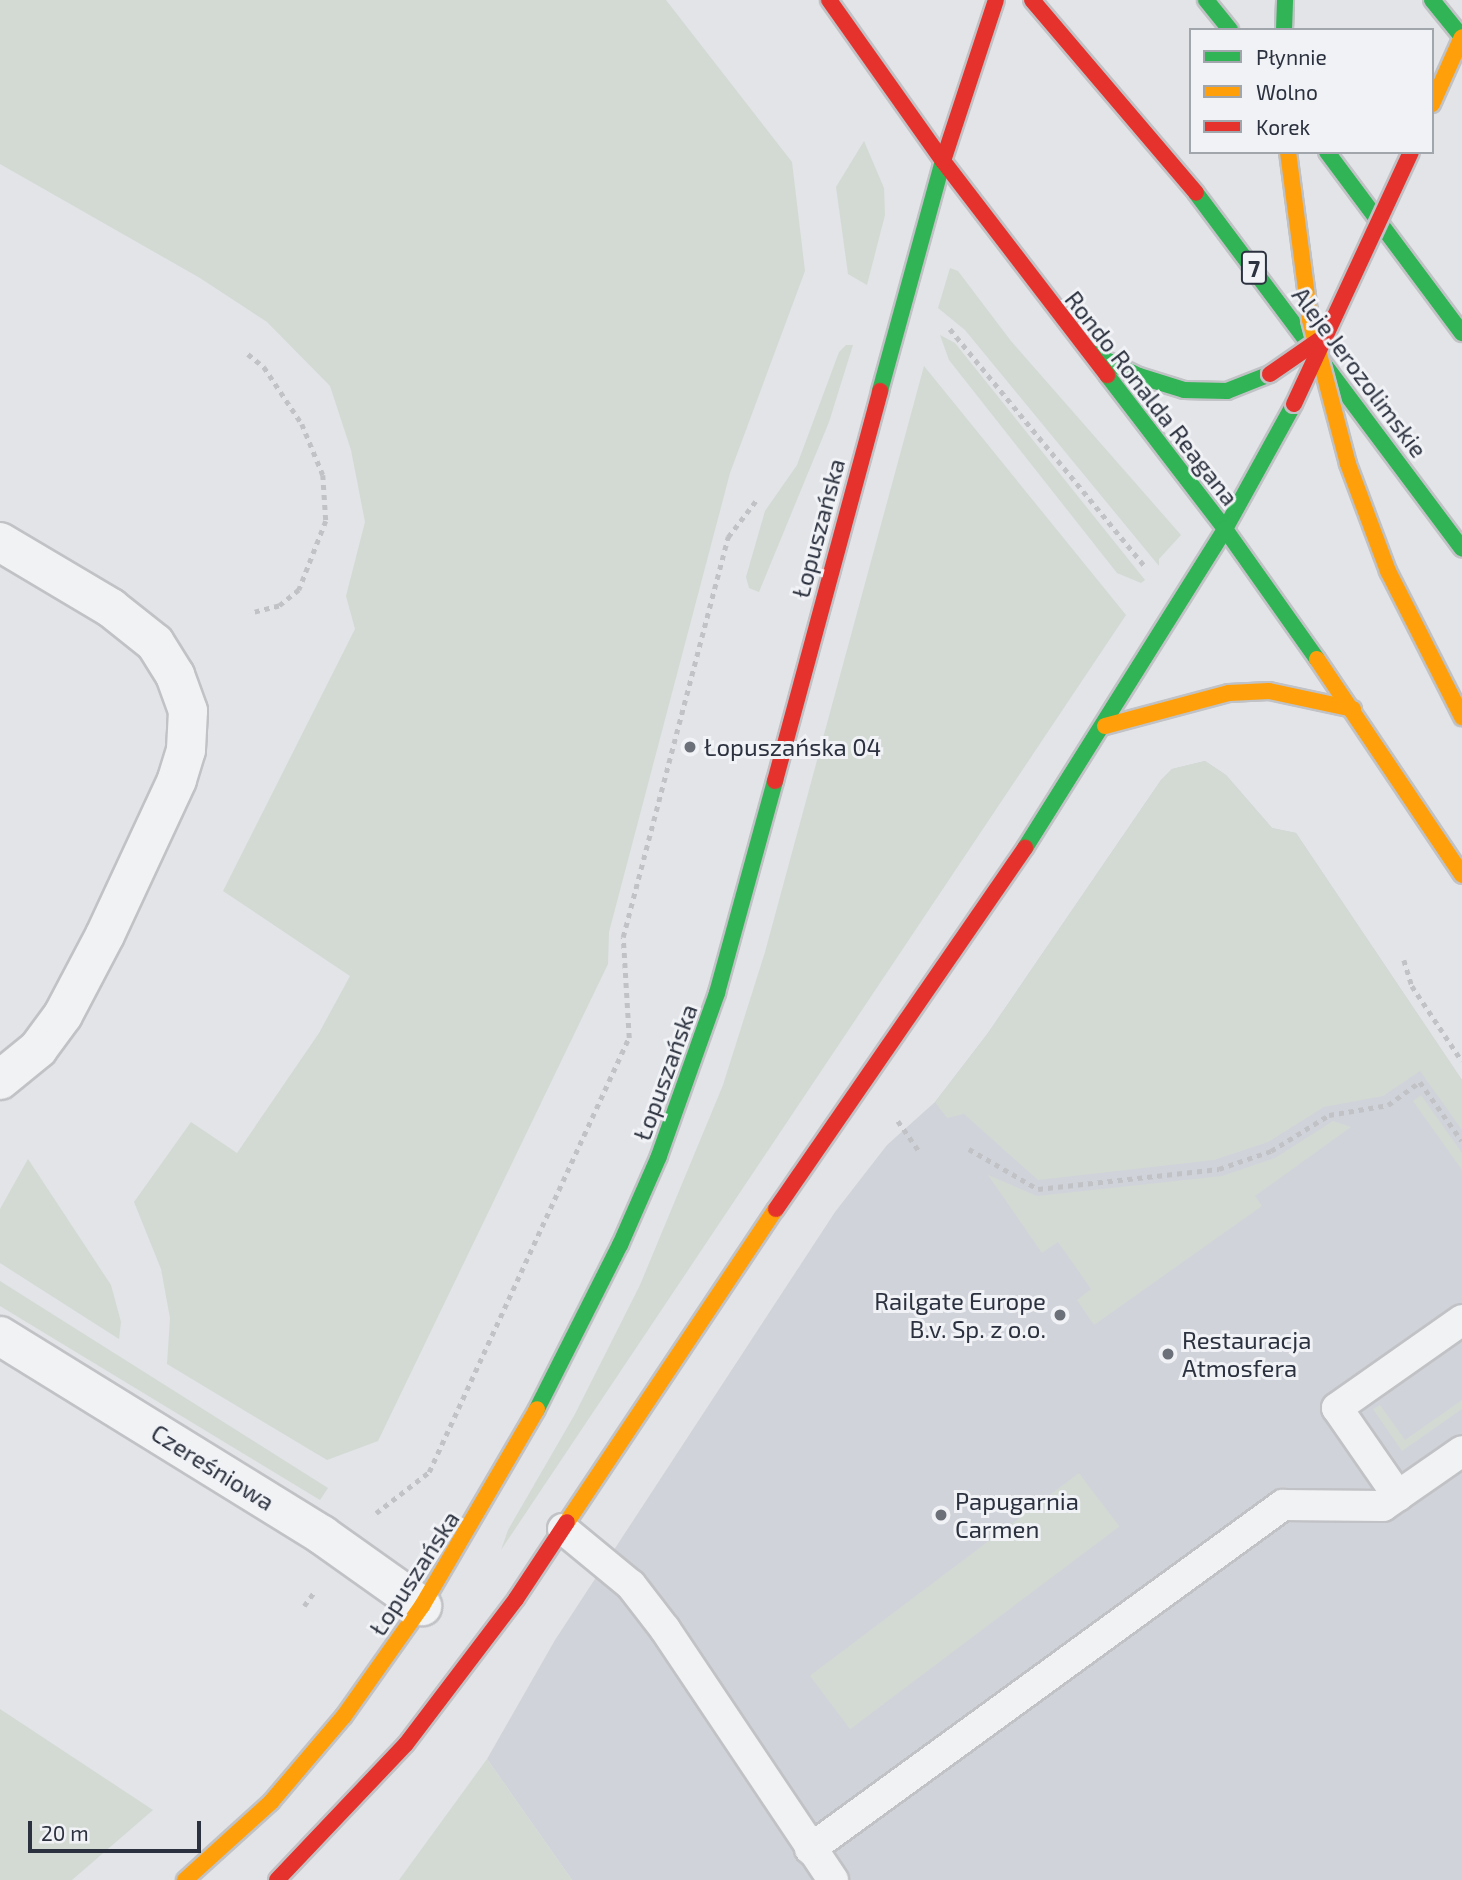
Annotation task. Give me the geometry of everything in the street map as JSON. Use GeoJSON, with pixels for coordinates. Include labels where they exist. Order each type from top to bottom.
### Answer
{"type":"FeatureCollection","features":[{"type":"Feature","properties":{"kind":"main road","name":"Rondo Ronalda Reagana"},"geometry":{"type":"LineString","coordinates":[[829,0],[943,161],[1084,349],[1225,529],[1332,330],[1410,154]]}},
{"type":"Feature","properties":{"kind":"main road"},"geometry":{"type":"LineString","coordinates":[[943,161],[978,46],[996,0]]}},
{"type":"Feature","properties":{"kind":"main road","name":"Aleje Jerozolimskie"},"geometry":{"type":"LineString","coordinates":[[1032,0],[1204,202],[1462,548]]}},
{"type":"Feature","properties":{"kind":"main road"},"geometry":{"type":"LineString","coordinates":[[1206,0],[1228,28]]}},
{"type":"Feature","properties":{"kind":"main road"},"geometry":{"type":"LineString","coordinates":[[1284,28],[1285,0]]}},
{"type":"Feature","properties":{"kind":"main road"},"geometry":{"type":"LineString","coordinates":[[1432,0],[1462,37],[1434,100]]}},
{"type":"Feature","properties":{"kind":"main road"},"geometry":{"type":"LineString","coordinates":[[1288,154],[1310,320],[1348,464],[1388,571],[1462,717]]}},
{"type":"Feature","properties":{"kind":"main road"},"geometry":{"type":"LineString","coordinates":[[1328,154],[1462,333]]}},
{"type":"Feature","properties":{"kind":"main road","name":"Łopuszańska"},"geometry":{"type":"LineString","coordinates":[[185,1880],[279,1793],[344,1716],[422,1606],[549,1388],[620,1245],[668,1131],[717,993],[943,161]]}},
{"type":"Feature","properties":{"kind":"main road"},"geometry":{"type":"LineString","coordinates":[[1084,349],[1139,376],[1184,390],[1227,391],[1270,374],[1332,330]]}},
{"type":"Feature","properties":{"kind":"main road"},"geometry":{"type":"LineString","coordinates":[[277,1880],[406,1744],[516,1599],[816,1150],[935,984],[1105,726],[1225,529],[1353,709],[1462,875]]}},
{"type":"Feature","properties":{"kind":"main road"},"geometry":{"type":"LineString","coordinates":[[1105,726],[1229,693],[1269,691],[1353,709]]}},
{"type":"Feature","properties":{"kind":"street"},"geometry":{"type":"LineString","coordinates":[[0,542],[111,608],[155,643],[179,683],[188,711],[186,750],[177,780],[105,935],[56,1024],[38,1049],[0,1080]]}},
{"type":"Feature","properties":{"kind":"street","name":"Czereśniowa"},"geometry":{"type":"LineString","coordinates":[[0,1336],[322,1535],[422,1606]]}},
{"type":"Feature","properties":{"kind":"lane"},"geometry":{"type":"LineString","coordinates":[[1398,1496],[1337,1408],[1462,1320]]}},
{"type":"Feature","properties":{"kind":"lane"},"geometry":{"type":"LineString","coordinates":[[810,1849],[1283,1505],[1383,1506],[1462,1451]]}},
{"type":"Feature","properties":{"kind":"lane"},"geometry":{"type":"LineString","coordinates":[[563,1529],[631,1585],[666,1629],[832,1880]]}},
{"type":"Feature","properties":{"kind":"path"},"geometry":{"type":"LineString","coordinates":[[941,328],[960,336],[1148,570]]}},
{"type":"Feature","properties":{"kind":"path"},"geometry":{"type":"LineString","coordinates":[[248,354],[264,367],[302,424],[323,475],[326,521],[299,590],[279,606],[255,612]]}},
{"type":"Feature","properties":{"kind":"path"},"geometry":{"type":"LineString","coordinates":[[367,1520],[429,1472],[629,1038],[623,937],[728,537],[758,498]]}},
{"type":"Feature","properties":{"kind":"path"},"geometry":{"type":"LineString","coordinates":[[1405,960],[1412,986],[1462,1062]]}},
{"type":"Feature","properties":{"kind":"path"},"geometry":{"type":"LineString","coordinates":[[969,1149],[1038,1189],[1219,1169],[1271,1151],[1329,1115],[1388,1105],[1420,1082],[1462,1142]]}},
{"type":"Feature","properties":{"kind":"path"},"geometry":{"type":"LineString","coordinates":[[898,1120],[920,1152]]}},
{"type":"Feature","properties":{"kind":"shaded area"},"geometry":{"type":"Polygon","coordinates":[[[0,0],[666,0],[792,162],[805,271],[730,473],[609,932],[608,964],[378,1441],[327,1460],[167,1364],[170,1318],[161,1269],[134,1202],[191,1122],[237,1153],[319,1033],[350,976],[223,891],[355,629],[346,596],[365,522],[351,450],[330,386],[267,322],[200,278],[0,164],[0,0]]]}},
{"type":"Feature","properties":{"kind":"shaded area"},"geometry":{"type":"Polygon","coordinates":[[[864,141],[884,188],[885,215],[867,285],[848,274],[836,187],[864,141]]]}},
{"type":"Feature","properties":{"kind":"shaded area"},"geometry":{"type":"Polygon","coordinates":[[[950,268],[958,271],[1011,341],[1181,535],[1159,559],[1159,566],[965,330],[938,308],[950,268]]]}},
{"type":"Feature","properties":{"kind":"shaded area"},"geometry":{"type":"Polygon","coordinates":[[[940,335],[955,343],[1145,580],[1141,583],[1117,573],[949,360],[940,335]]]}},
{"type":"Feature","properties":{"kind":"shaded area"},"geometry":{"type":"Polygon","coordinates":[[[846,345],[853,345],[829,422],[759,592],[749,588],[746,577],[765,511],[797,465],[839,352],[846,345]]]}},
{"type":"Feature","properties":{"kind":"shaded area"},"geometry":{"type":"Polygon","coordinates":[[[924,366],[1126,615],[501,1550],[508,1530],[575,1414],[640,1285],[723,1085],[765,952],[924,366]]]}},
{"type":"Feature","properties":{"kind":"shaded area"},"geometry":{"type":"Polygon","coordinates":[[[1205,761],[1226,775],[1272,828],[1296,833],[1462,1080],[1462,1880],[572,1880],[487,1759],[555,1640],[835,1212],[887,1145],[935,1102],[988,1033],[1161,780],[1172,769],[1205,761]]]}},
{"type":"Feature","properties":{"kind":"shaded area"},"geometry":{"type":"Polygon","coordinates":[[[1205,761],[1226,775],[1272,828],[1296,833],[1462,1080],[1462,1130],[1420,1071],[1383,1096],[1324,1107],[1268,1142],[1214,1160],[1038,1180],[964,1114],[947,1118],[935,1102],[988,1033],[1161,780],[1172,769],[1205,761]]]}},
{"type":"Feature","properties":{"kind":"shaded area"},"geometry":{"type":"Polygon","coordinates":[[[1421,1095],[1462,1153],[1462,1170],[1413,1101],[1421,1095]]]}},
{"type":"Feature","properties":{"kind":"shaded area"},"geometry":{"type":"Polygon","coordinates":[[[1333,1121],[1351,1127],[1255,1196],[1262,1206],[1094,1325],[1077,1300],[1091,1289],[1058,1242],[1042,1253],[988,1175],[1037,1196],[1222,1176],[1275,1158],[1333,1121]]]}},
{"type":"Feature","properties":{"kind":"shaded area"},"geometry":{"type":"Polygon","coordinates":[[[28,1159],[111,1285],[121,1322],[119,1339],[0,1263],[0,1209],[28,1159]]]}},
{"type":"Feature","properties":{"kind":"shaded area"},"geometry":{"type":"Polygon","coordinates":[[[0,1281],[328,1488],[320,1500],[0,1306],[0,1281]]]}},
{"type":"Feature","properties":{"kind":"shaded area"},"geometry":{"type":"Polygon","coordinates":[[[1462,1400],[1462,1409],[1402,1451],[1373,1409],[1380,1405],[1405,1440],[1462,1400]]]}},
{"type":"Feature","properties":{"kind":"shaded area"},"geometry":{"type":"Polygon","coordinates":[[[1079,1473],[1119,1527],[850,1729],[810,1676],[1079,1473]]]}},
{"type":"Feature","properties":{"kind":"shaded area"},"geometry":{"type":"Polygon","coordinates":[[[0,1709],[153,1810],[72,1880],[0,1880],[0,1709]]]}},
{"type":"Feature","properties":{"kind":"shaded area"},"geometry":{"type":"Polygon","coordinates":[[[487,1759],[572,1880],[399,1880],[487,1759]]]}},
{"type":"Feature","properties":{"kind":"traffic: fast"},"geometry":{"type":"LineString","coordinates":[[1206,0],[1228,28]]}},
{"type":"Feature","properties":{"kind":"traffic: fast"},"geometry":{"type":"LineString","coordinates":[[1284,28],[1285,0]]}},
{"type":"Feature","properties":{"kind":"traffic: fast"},"geometry":{"type":"LineString","coordinates":[[1432,0],[1462,37]]}},
{"type":"Feature","properties":{"kind":"traffic: fast"},"geometry":{"type":"LineString","coordinates":[[1328,154],[1462,333]]}},
{"type":"Feature","properties":{"kind":"traffic: fast"},"geometry":{"type":"LineString","coordinates":[[880,391],[943,161]]}},
{"type":"Feature","properties":{"kind":"traffic: fast"},"geometry":{"type":"LineString","coordinates":[[1196,193],[1462,548]]}},
{"type":"Feature","properties":{"kind":"traffic: fast"},"geometry":{"type":"LineString","coordinates":[[1092,353],[1139,376],[1184,390],[1227,391],[1270,374]]}},
{"type":"Feature","properties":{"kind":"traffic: fast"},"geometry":{"type":"LineString","coordinates":[[1107,375],[1225,529],[1294,404]]}},
{"type":"Feature","properties":{"kind":"traffic: fast"},"geometry":{"type":"LineString","coordinates":[[1025,848],[1225,529],[1317,659]]}},
{"type":"Feature","properties":{"kind":"traffic: fast"},"geometry":{"type":"LineString","coordinates":[[537,1409],[620,1245],[659,1156],[717,993],[775,781]]}},
{"type":"Feature","properties":{"kind":"traffic: slow"},"geometry":{"type":"LineString","coordinates":[[1434,100],[1462,37]]}},
{"type":"Feature","properties":{"kind":"traffic: slow"},"geometry":{"type":"LineString","coordinates":[[1288,154],[1310,320],[1348,464],[1388,571],[1462,717]]}},
{"type":"Feature","properties":{"kind":"traffic: slow"},"geometry":{"type":"LineString","coordinates":[[1317,659],[1462,875]]}},
{"type":"Feature","properties":{"kind":"traffic: slow"},"geometry":{"type":"LineString","coordinates":[[1105,726],[1229,693],[1269,691],[1353,709]]}},
{"type":"Feature","properties":{"kind":"traffic: slow"},"geometry":{"type":"LineString","coordinates":[[567,1522],[776,1209]]}},
{"type":"Feature","properties":{"kind":"traffic: slow"},"geometry":{"type":"LineString","coordinates":[[185,1880],[271,1802],[344,1716],[422,1606],[537,1409]]}},
{"type":"Feature","properties":{"kind":"traffic: jam"},"geometry":{"type":"LineString","coordinates":[[829,0],[943,161],[1107,375]]}},
{"type":"Feature","properties":{"kind":"traffic: jam"},"geometry":{"type":"LineString","coordinates":[[943,161],[996,0]]}},
{"type":"Feature","properties":{"kind":"traffic: jam"},"geometry":{"type":"LineString","coordinates":[[1032,0],[1196,193]]}},
{"type":"Feature","properties":{"kind":"traffic: jam"},"geometry":{"type":"LineString","coordinates":[[1294,404],[1410,154]]}},
{"type":"Feature","properties":{"kind":"traffic: jam"},"geometry":{"type":"LineString","coordinates":[[1270,374],[1325,336]]}},
{"type":"Feature","properties":{"kind":"traffic: jam"},"geometry":{"type":"LineString","coordinates":[[775,781],[880,391]]}},
{"type":"Feature","properties":{"kind":"traffic: jam"},"geometry":{"type":"LineString","coordinates":[[776,1209],[1025,848]]}},
{"type":"Feature","properties":{"kind":"traffic: jam"},"geometry":{"type":"LineString","coordinates":[[277,1880],[406,1744],[516,1599],[567,1522]]}},
{"type":"Feature","properties":{"kind":"place","name":"Łopuszańska 04"},"geometry":{"type":"Point","coordinates":[690,747]}},
{"type":"Feature","properties":{"kind":"place","name":"Railgate Europe B.v. Sp. z o.o."},"geometry":{"type":"Point","coordinates":[1060,1315]}},
{"type":"Feature","properties":{"kind":"place","name":"Restauracja Atmosfera"},"geometry":{"type":"Point","coordinates":[1168,1354]}},
{"type":"Feature","properties":{"kind":"place","name":"Papugarnia Carmen"},"geometry":{"type":"Point","coordinates":[941,1515]}}]}
